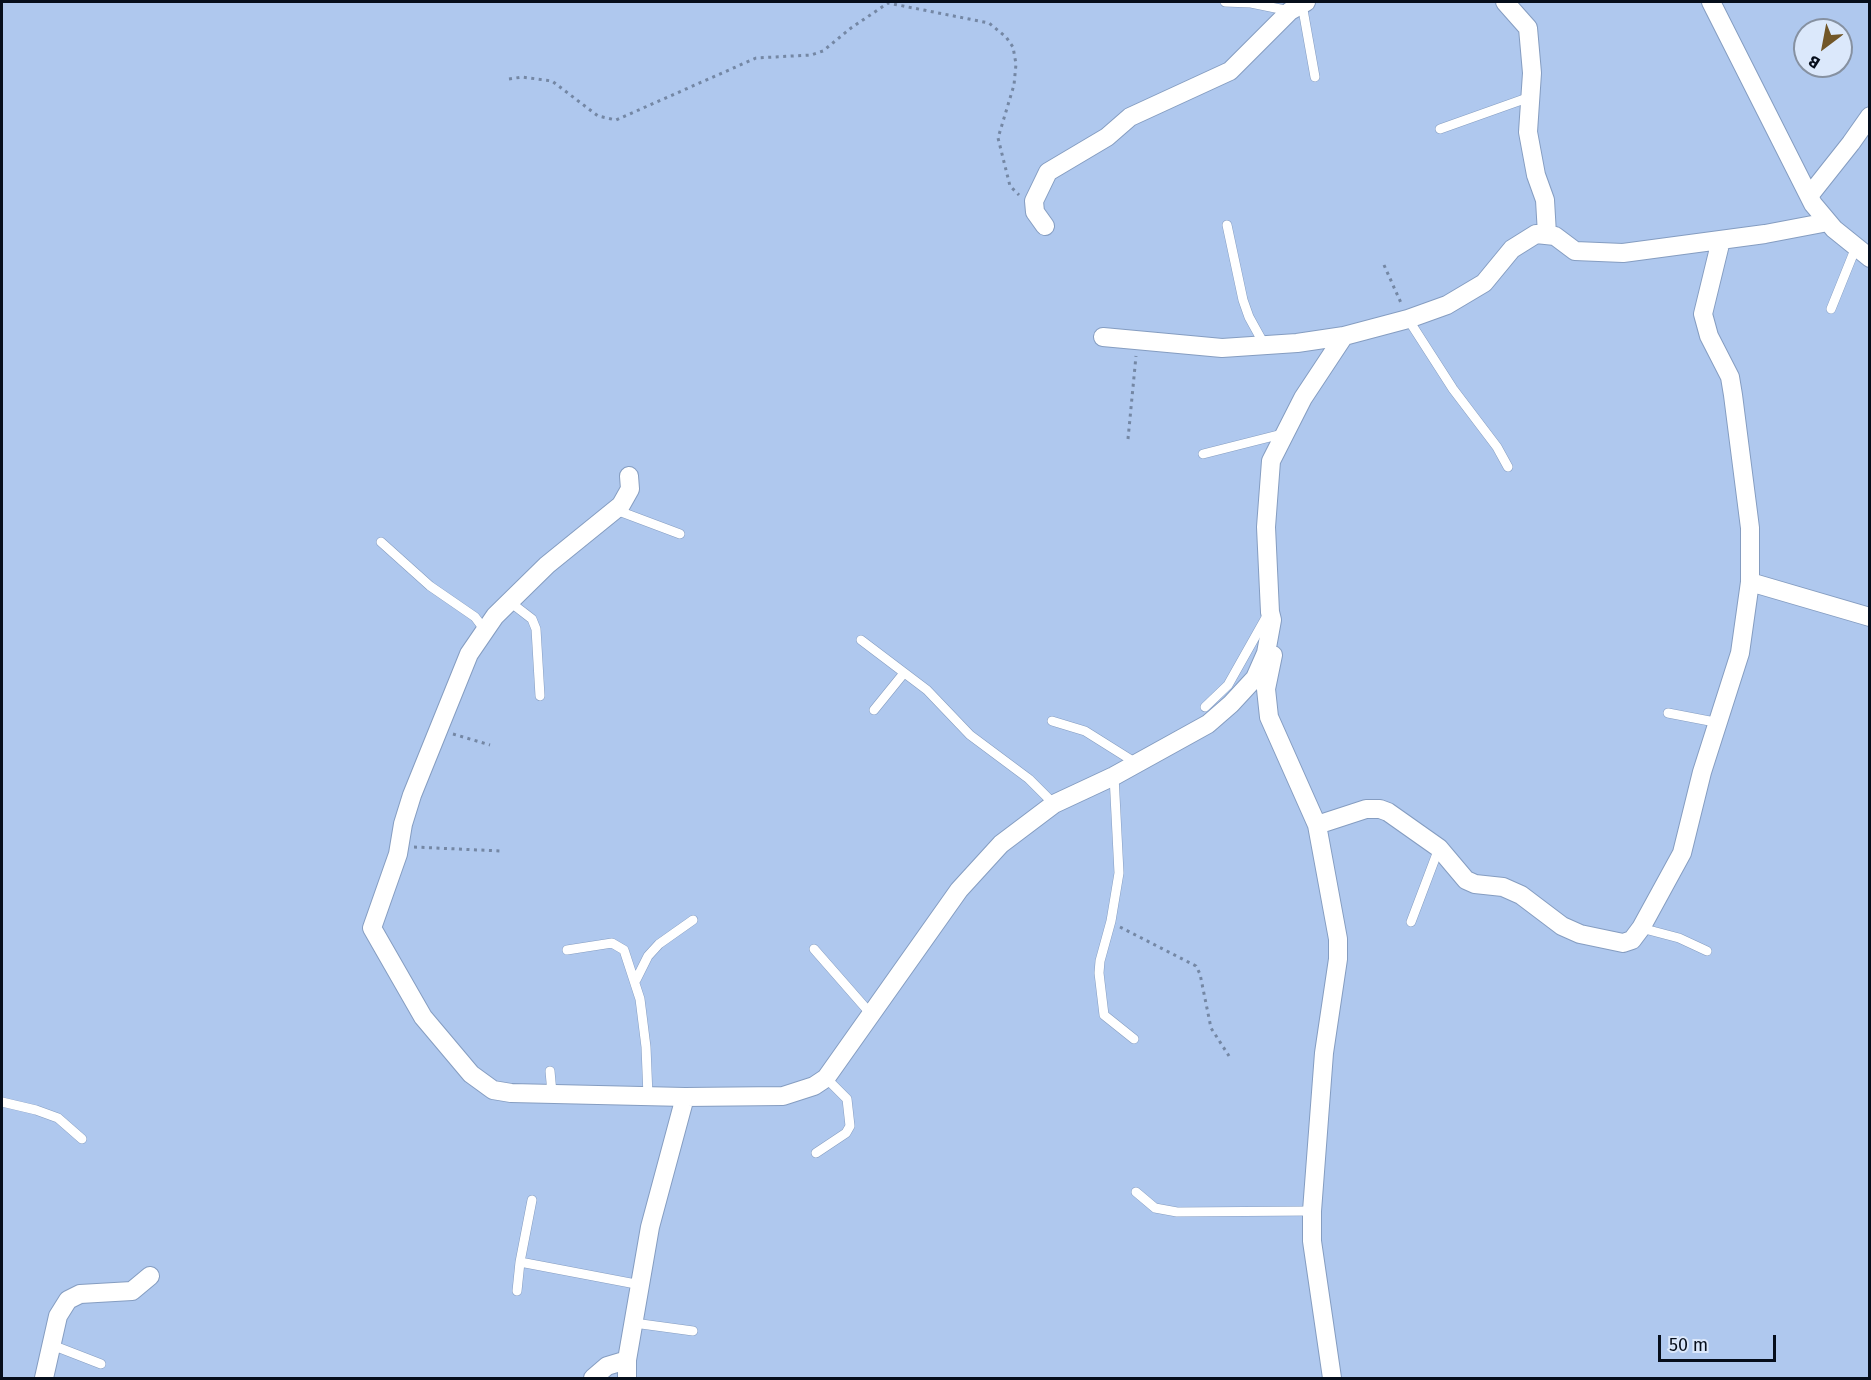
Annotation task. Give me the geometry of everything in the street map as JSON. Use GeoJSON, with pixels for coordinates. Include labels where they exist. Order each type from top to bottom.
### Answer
{"type":"FeatureCollection","features":[{"type":"Feature","properties":{"kind":"street"},"geometry":{"type":"LineString","coordinates":[[1505,2],[1528,28],[1532,73],[1528,132],[1533,163],[1545,200],[1547,234],[1556,236],[1575,251],[1623,253],[1828,222]]}},
{"type":"Feature","properties":{"kind":"street"},"geometry":{"type":"LineString","coordinates":[[1711,2],[1809,196],[1828,222],[1863,252]]}},
{"type":"Feature","properties":{"kind":"street"},"geometry":{"type":"LineString","coordinates":[[1044,226],[1035,212],[1034,201],[1048,172],[1107,137],[1130,117],[1230,71],[1299,6]]}},
{"type":"Feature","properties":{"kind":"street"},"geometry":{"type":"LineString","coordinates":[[1809,196],[1869,116]]}},
{"type":"Feature","properties":{"kind":"street"},"geometry":{"type":"LineString","coordinates":[[1103,337],[1222,348],[1264,346],[1344,336],[1408,319],[1447,305],[1484,283],[1498,263],[1522,241],[1536,234],[1556,236]]}},
{"type":"Feature","properties":{"kind":"street"},"geometry":{"type":"LineString","coordinates":[[1317,825],[1366,809],[1380,809],[1439,848],[1466,880],[1475,884],[1503,888],[1521,895],[1562,926],[1580,934],[1623,943],[1632,940],[1641,928],[1682,853],[1693,819],[1702,772],[1720,723],[1740,653],[1750,582],[1750,528],[1730,377],[1704,324],[1703,314],[1721,240]]}},
{"type":"Feature","properties":{"kind":"street"},"geometry":{"type":"LineString","coordinates":[[1332,1378],[1312,1241],[1312,1210],[1323,1064],[1338,959],[1338,939],[1317,825],[1279,744],[1267,706],[1266,689],[1275,646],[1266,527],[1271,460],[1282,434],[1344,336]]}},
{"type":"Feature","properties":{"kind":"street"},"geometry":{"type":"LineString","coordinates":[[629,476],[630,489],[616,510],[547,565],[484,629],[469,654],[437,729],[406,814],[400,846],[372,928],[423,1017],[471,1074],[493,1090],[511,1094],[783,1096],[814,1086],[826,1078],[959,890],[984,861],[1019,830],[1054,804],[1114,776],[1208,724],[1255,678],[1266,653],[1271,616]]}},
{"type":"Feature","properties":{"kind":"street"},"geometry":{"type":"LineString","coordinates":[[1750,582],[1869,617]]}},
{"type":"Feature","properties":{"kind":"street"},"geometry":{"type":"LineString","coordinates":[[627,1378],[627,1360],[650,1227],[685,1097]]}},
{"type":"Feature","properties":{"kind":"street"},"geometry":{"type":"LineString","coordinates":[[44,1378],[58,1316],[68,1300],[80,1294],[132,1291],[150,1276]]}},
{"type":"Feature","properties":{"kind":"street"},"geometry":{"type":"LineString","coordinates":[[593,1378],[607,1366],[627,1360]]}},
{"type":"Feature","properties":{"kind":"lane"},"geometry":{"type":"LineString","coordinates":[[1225,2],[1299,6],[1316,77]]}},
{"type":"Feature","properties":{"kind":"lane"},"geometry":{"type":"LineString","coordinates":[[1440,129],[1530,97]]}},
{"type":"Feature","properties":{"kind":"lane"},"geometry":{"type":"LineString","coordinates":[[1227,225],[1243,300],[1264,346]]}},
{"type":"Feature","properties":{"kind":"lane"},"geometry":{"type":"LineString","coordinates":[[1831,309],[1863,252]]}},
{"type":"Feature","properties":{"kind":"lane"},"geometry":{"type":"LineString","coordinates":[[1408,319],[1453,389],[1497,447],[1508,467]]}},
{"type":"Feature","properties":{"kind":"lane"},"geometry":{"type":"LineString","coordinates":[[1203,454],[1282,434]]}},
{"type":"Feature","properties":{"kind":"lane"},"geometry":{"type":"LineString","coordinates":[[616,510],[680,534]]}},
{"type":"Feature","properties":{"kind":"lane"},"geometry":{"type":"LineString","coordinates":[[381,542],[430,586],[475,617],[484,629]]}},
{"type":"Feature","properties":{"kind":"lane"},"geometry":{"type":"LineString","coordinates":[[510,602],[532,620],[536,629],[540,696]]}},
{"type":"Feature","properties":{"kind":"lane"},"geometry":{"type":"LineString","coordinates":[[1205,707],[1228,685],[1271,616]]}},
{"type":"Feature","properties":{"kind":"lane"},"geometry":{"type":"LineString","coordinates":[[861,640],[939,700],[970,735],[1029,779],[1054,804]]}},
{"type":"Feature","properties":{"kind":"lane"},"geometry":{"type":"LineString","coordinates":[[874,710],[904,673]]}},
{"type":"Feature","properties":{"kind":"lane"},"geometry":{"type":"LineString","coordinates":[[1668,713],[1720,723]]}},
{"type":"Feature","properties":{"kind":"lane"},"geometry":{"type":"LineString","coordinates":[[1052,721],[1085,730],[1136,763]]}},
{"type":"Feature","properties":{"kind":"lane"},"geometry":{"type":"LineString","coordinates":[[1114,776],[1119,873],[1111,921],[1100,961],[1104,1015],[1134,1039]]}},
{"type":"Feature","properties":{"kind":"lane"},"geometry":{"type":"LineString","coordinates":[[1411,921],[1439,848]]}},
{"type":"Feature","properties":{"kind":"lane"},"geometry":{"type":"LineString","coordinates":[[636,980],[648,956],[659,944],[693,920]]}},
{"type":"Feature","properties":{"kind":"lane"},"geometry":{"type":"LineString","coordinates":[[1641,928],[1679,938],[1707,951]]}},
{"type":"Feature","properties":{"kind":"lane"},"geometry":{"type":"LineString","coordinates":[[567,950],[612,943],[620,946],[636,980],[646,1047],[648,1096]]}},
{"type":"Feature","properties":{"kind":"lane"},"geometry":{"type":"LineString","coordinates":[[814,949],[870,1013]]}},
{"type":"Feature","properties":{"kind":"lane"},"geometry":{"type":"LineString","coordinates":[[550,1071],[552,1093]]}},
{"type":"Feature","properties":{"kind":"lane"},"geometry":{"type":"LineString","coordinates":[[816,1153],[846,1133],[850,1126],[847,1099],[826,1078]]}},
{"type":"Feature","properties":{"kind":"lane"},"geometry":{"type":"LineString","coordinates":[[2,1102],[58,1118],[82,1139]]}},
{"type":"Feature","properties":{"kind":"lane"},"geometry":{"type":"LineString","coordinates":[[1136,1192],[1155,1208],[1177,1212],[1312,1210]]}},
{"type":"Feature","properties":{"kind":"lane"},"geometry":{"type":"LineString","coordinates":[[517,1291],[532,1200]]}},
{"type":"Feature","properties":{"kind":"lane"},"geometry":{"type":"LineString","coordinates":[[520,1262],[641,1285]]}},
{"type":"Feature","properties":{"kind":"lane"},"geometry":{"type":"LineString","coordinates":[[634,1323],[693,1331]]}},
{"type":"Feature","properties":{"kind":"lane"},"geometry":{"type":"LineString","coordinates":[[52,1345],[101,1364]]}},
{"type":"Feature","properties":{"kind":"path"},"geometry":{"type":"LineString","coordinates":[[509,79],[522,77],[552,81],[598,116],[616,120],[756,58],[811,55],[823,51],[851,28],[888,3],[989,23],[1006,37],[1013,47],[1016,64],[1014,85],[999,132],[1003,164],[1010,186],[1024,199],[1034,201]]}},
{"type":"Feature","properties":{"kind":"path"},"geometry":{"type":"LineString","coordinates":[[1384,265],[1408,319]]}},
{"type":"Feature","properties":{"kind":"path"},"geometry":{"type":"LineString","coordinates":[[1128,439],[1130,394],[1138,339]]}},
{"type":"Feature","properties":{"kind":"path"},"geometry":{"type":"LineString","coordinates":[[437,729],[490,745]]}},
{"type":"Feature","properties":{"kind":"path"},"geometry":{"type":"LineString","coordinates":[[400,846],[501,851]]}},
{"type":"Feature","properties":{"kind":"path"},"geometry":{"type":"LineString","coordinates":[[1111,921],[1141,940],[1185,958],[1196,966],[1211,1028],[1229,1056]]}}]}
